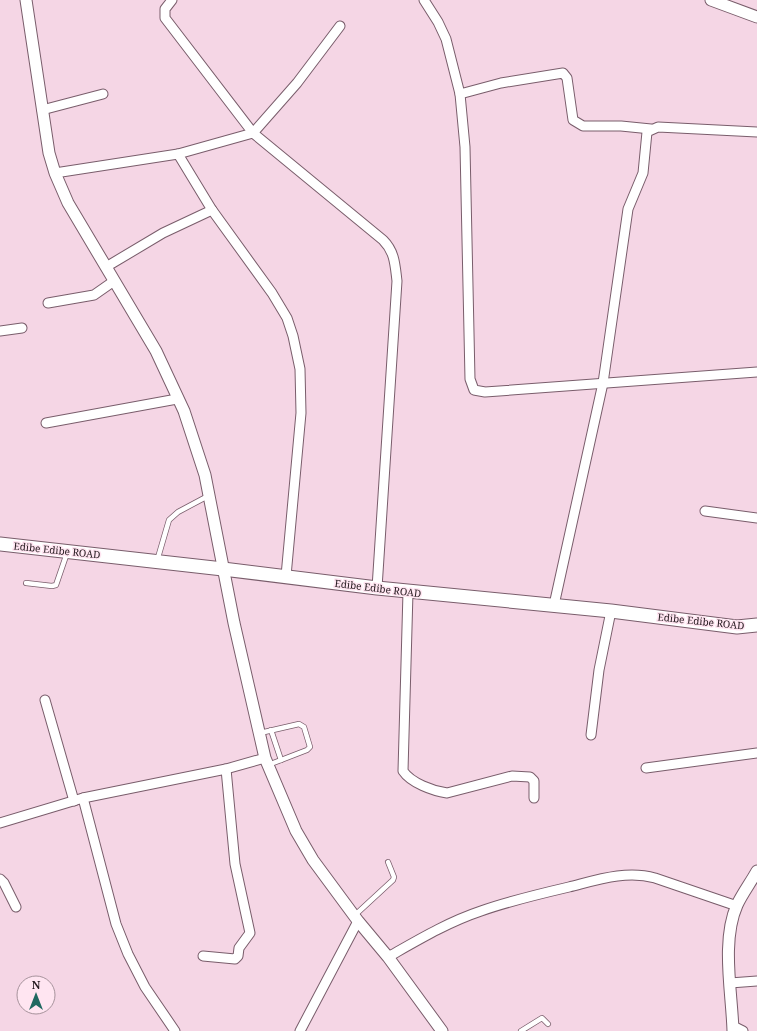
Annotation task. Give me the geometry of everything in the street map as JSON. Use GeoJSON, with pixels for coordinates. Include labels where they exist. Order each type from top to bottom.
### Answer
{"type":"FeatureCollection","features":[{"type":"Feature","properties":{"kind":"main road","name":"Edibe Edibe ROAD"},"geometry":{"type":"LineString","coordinates":[[0,544],[286,576],[408,592],[611,611],[737,627],[757,625]]}},
{"type":"Feature","properties":{"kind":"street"},"geometry":{"type":"LineString","coordinates":[[26,0],[49,153],[55,173],[68,203],[156,351],[184,411],[205,475],[223,569],[266,761],[296,831],[313,860],[356,918],[388,957],[442,1031]]}},
{"type":"Feature","properties":{"kind":"street"},"geometry":{"type":"LineString","coordinates":[[172,0],[164,9],[165,18],[253,134],[383,240],[390,248],[394,257],[398,281],[377,588]]}},
{"type":"Feature","properties":{"kind":"street"},"geometry":{"type":"LineString","coordinates":[[424,0],[438,22],[446,39],[460,94],[465,147],[470,379],[474,390],[485,392],[757,372]]}},
{"type":"Feature","properties":{"kind":"street"},"geometry":{"type":"LineString","coordinates":[[711,0],[757,16]]}},
{"type":"Feature","properties":{"kind":"street"},"geometry":{"type":"LineString","coordinates":[[55,173],[178,154],[253,134],[297,83],[340,26]]}},
{"type":"Feature","properties":{"kind":"street"},"geometry":{"type":"LineString","coordinates":[[460,94],[501,83],[563,73],[567,78],[573,120],[578,124],[588,126],[621,126],[651,129]]}},
{"type":"Feature","properties":{"kind":"street"},"geometry":{"type":"LineString","coordinates":[[42,110],[103,94]]}},
{"type":"Feature","properties":{"kind":"street"},"geometry":{"type":"LineString","coordinates":[[554,605],[603,383],[628,209],[642,178],[646,132],[658,127],[757,132]]}},
{"type":"Feature","properties":{"kind":"street"},"geometry":{"type":"LineString","coordinates":[[178,154],[212,210],[272,292],[287,318],[293,336],[300,370],[301,413],[286,576]]}},
{"type":"Feature","properties":{"kind":"street"},"geometry":{"type":"LineString","coordinates":[[106,267],[163,233],[212,210]]}},
{"type":"Feature","properties":{"kind":"street"},"geometry":{"type":"LineString","coordinates":[[48,303],[94,295],[114,281]]}},
{"type":"Feature","properties":{"kind":"street"},"geometry":{"type":"LineString","coordinates":[[0,331],[22,328]]}},
{"type":"Feature","properties":{"kind":"street"},"geometry":{"type":"LineString","coordinates":[[46,423],[178,399]]}},
{"type":"Feature","properties":{"kind":"street"},"geometry":{"type":"LineString","coordinates":[[705,511],[757,518]]}},
{"type":"Feature","properties":{"kind":"street"},"geometry":{"type":"LineString","coordinates":[[408,592],[403,771],[407,776],[436,791],[447,793],[512,776],[530,777],[534,781],[534,798]]}},
{"type":"Feature","properties":{"kind":"street"},"geometry":{"type":"LineString","coordinates":[[591,735],[599,670],[611,611]]}},
{"type":"Feature","properties":{"kind":"street"},"geometry":{"type":"LineString","coordinates":[[45,700],[79,800],[116,924],[128,954],[146,987],[175,1031]]}},
{"type":"Feature","properties":{"kind":"street"},"geometry":{"type":"LineString","coordinates":[[646,768],[757,753]]}},
{"type":"Feature","properties":{"kind":"street"},"geometry":{"type":"LineString","coordinates":[[0,823],[79,800],[266,761]]}},
{"type":"Feature","properties":{"kind":"street"},"geometry":{"type":"LineString","coordinates":[[202,956],[235,959],[238,956],[239,948],[250,933],[236,864],[226,769]]}},
{"type":"Feature","properties":{"kind":"street"},"geometry":{"type":"LineString","coordinates":[[736,1029],[730,983],[730,930],[737,906],[757,871]]}},
{"type":"Feature","properties":{"kind":"street"},"geometry":{"type":"LineString","coordinates":[[388,957],[437,929],[480,911],[594,880],[628,874],[643,875],[655,878],[737,906]]}},
{"type":"Feature","properties":{"kind":"street"},"geometry":{"type":"LineString","coordinates":[[0,878],[16,907]]}},
{"type":"Feature","properties":{"kind":"street"},"geometry":{"type":"LineString","coordinates":[[300,1031],[356,918]]}},
{"type":"Feature","properties":{"kind":"street"},"geometry":{"type":"LineString","coordinates":[[730,983],[757,981]]}},
{"type":"Feature","properties":{"kind":"lane"},"geometry":{"type":"LineString","coordinates":[[157,561],[169,520],[178,512],[209,495]]}},
{"type":"Feature","properties":{"kind":"lane"},"geometry":{"type":"LineString","coordinates":[[26,584],[56,585],[68,551]]}},
{"type":"Feature","properties":{"kind":"lane"},"geometry":{"type":"LineString","coordinates":[[259,733],[299,724],[304,727],[310,747],[307,750],[281,760],[266,761]]}},
{"type":"Feature","properties":{"kind":"lane"},"geometry":{"type":"LineString","coordinates":[[271,730],[281,760]]}},
{"type":"Feature","properties":{"kind":"lane"},"geometry":{"type":"LineString","coordinates":[[356,918],[393,880],[394,877],[388,862]]}},
{"type":"Feature","properties":{"kind":"lane"},"geometry":{"type":"LineString","coordinates":[[521,1031],[542,1018],[548,1024]]}}]}
